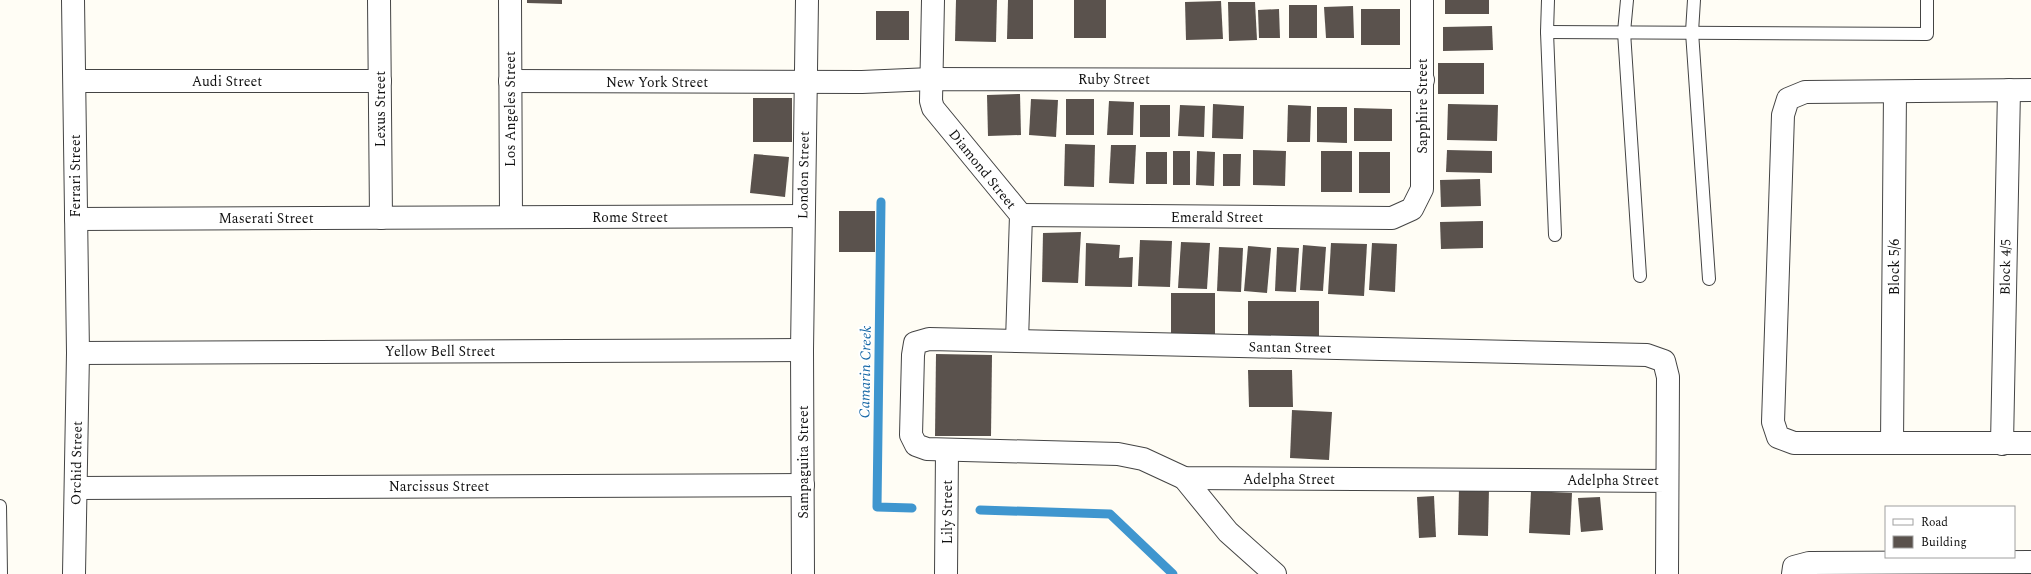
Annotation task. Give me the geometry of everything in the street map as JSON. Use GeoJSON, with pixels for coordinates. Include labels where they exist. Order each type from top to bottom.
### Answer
{"type":"FeatureCollection","features":[{"type":"Feature","properties":{"kind":"street","name":"Ferrari Street"},"geometry":{"type":"LineString","coordinates":[[73,0],[78,353]]}},
{"type":"Feature","properties":{"kind":"street","name":"Lexus Street"},"geometry":{"type":"LineString","coordinates":[[379,0],[381,218]]}},
{"type":"Feature","properties":{"kind":"street","name":"Los Angeles Street"},"geometry":{"type":"LineString","coordinates":[[510,0],[511,217]]}},
{"type":"Feature","properties":{"kind":"street","name":"London Street"},"geometry":{"type":"LineString","coordinates":[[802,350],[807,0]]}},
{"type":"Feature","properties":{"kind":"street","name":"Diamond Street"},"geometry":{"type":"LineString","coordinates":[[933,0],[931,101],[934,108],[1021,215],[1017,341]]}},
{"type":"Feature","properties":{"kind":"street","name":"Sapphire Street"},"geometry":{"type":"LineString","coordinates":[[1412,209],[1422,188],[1422,0]]}},
{"type":"Feature","properties":{"kind":"street","name":"Ruby Street"},"geometry":{"type":"LineString","coordinates":[[805,82],[862,82],[931,79],[1423,80]]}},
{"type":"Feature","properties":{"kind":"street","name":"Audi Street"},"geometry":{"type":"LineString","coordinates":[[75,82],[380,80]]}},
{"type":"Feature","properties":{"kind":"street","name":"New York Street"},"geometry":{"type":"LineString","coordinates":[[510,82],[805,82]]}},
{"type":"Feature","properties":{"kind":"street","name":"Block 4/5"},"geometry":{"type":"LineString","coordinates":[[2002,444],[2009,90]]}},
{"type":"Feature","properties":{"kind":"street"},"geometry":{"type":"LineString","coordinates":[[2031,90],[1804,92],[1788,99],[1783,115],[1773,422],[1778,438],[1794,443],[2031,443]]}},
{"type":"Feature","properties":{"kind":"street","name":"Block 5/6"},"geometry":{"type":"LineString","coordinates":[[1892,443],[1895,92]]}},
{"type":"Feature","properties":{"kind":"street","name":"Emerald Street"},"geometry":{"type":"LineString","coordinates":[[1021,215],[1392,218],[1412,209]]}},
{"type":"Feature","properties":{"kind":"street","name":"Rome Street"},"geometry":{"type":"LineString","coordinates":[[456,218],[803,216]]}},
{"type":"Feature","properties":{"kind":"street","name":"Maserati Street"},"geometry":{"type":"LineString","coordinates":[[76,219],[456,218]]}},
{"type":"Feature","properties":{"kind":"street","name":"Santan Street"},"geometry":{"type":"LineString","coordinates":[[916,445],[911,435],[913,355],[915,343],[929,339],[1647,355],[1664,361],[1668,377],[1667,480]]}},
{"type":"Feature","properties":{"kind":"street","name":"Yellow Bell Street"},"geometry":{"type":"LineString","coordinates":[[78,353],[802,350]]}},
{"type":"Feature","properties":{"kind":"street","name":"Sampaguita Street"},"geometry":{"type":"LineString","coordinates":[[802,350],[803,574]]}},
{"type":"Feature","properties":{"kind":"street","name":"Orchid Street"},"geometry":{"type":"LineString","coordinates":[[74,574],[78,353]]}},
{"type":"Feature","properties":{"kind":"street","name":"Adelpha Street"},"geometry":{"type":"LineString","coordinates":[[916,445],[927,449],[946,450],[1118,454],[1143,460],[1184,478],[1667,480]]}},
{"type":"Feature","properties":{"kind":"street","name":"Lily Street"},"geometry":{"type":"LineString","coordinates":[[946,450],[946,574]]}},
{"type":"Feature","properties":{"kind":"street"},"geometry":{"type":"LineString","coordinates":[[1184,478],[1228,532],[1275,574]]}},
{"type":"Feature","properties":{"kind":"street"},"geometry":{"type":"LineString","coordinates":[[1667,480],[1667,574]]}},
{"type":"Feature","properties":{"kind":"street","name":"Narcissus Street"},"geometry":{"type":"LineString","coordinates":[[76,488],[803,485]]}},
{"type":"Feature","properties":{"kind":"street"},"geometry":{"type":"LineString","coordinates":[[1793,574],[1794,568],[1809,563],[1892,568],[2002,568],[2031,562]]}},
{"type":"Feature","properties":{"kind":"lane"},"geometry":{"type":"LineString","coordinates":[[1548,0],[1547,32],[1555,235]]}},
{"type":"Feature","properties":{"kind":"lane"},"geometry":{"type":"LineString","coordinates":[[1627,0],[1624,32],[1640,276]]}},
{"type":"Feature","properties":{"kind":"lane"},"geometry":{"type":"LineString","coordinates":[[1694,0],[1692,32],[1709,279]]}},
{"type":"Feature","properties":{"kind":"lane"},"geometry":{"type":"LineString","coordinates":[[1547,32],[1927,34],[1927,0]]}},
{"type":"Feature","properties":{"kind":"lane"},"geometry":{"type":"LineString","coordinates":[[0,506],[1,574]]}},
{"type":"Feature","properties":{"kind":"building"},"geometry":{"type":"Polygon","coordinates":[[[527,0],[562,0],[562,4],[527,3],[527,0]]]}},
{"type":"Feature","properties":{"kind":"building"},"geometry":{"type":"Polygon","coordinates":[[[956,0],[997,0],[996,42],[955,41],[956,0]]]}},
{"type":"Feature","properties":{"kind":"building"},"geometry":{"type":"Polygon","coordinates":[[[1008,0],[1033,0],[1033,39],[1007,39],[1008,0]]]}},
{"type":"Feature","properties":{"kind":"building"},"geometry":{"type":"Polygon","coordinates":[[[1074,0],[1106,0],[1106,38],[1074,38],[1074,0]]]}},
{"type":"Feature","properties":{"kind":"building"},"geometry":{"type":"Polygon","coordinates":[[[1445,0],[1489,0],[1489,14],[1445,14],[1445,0]]]}},
{"type":"Feature","properties":{"kind":"building"},"geometry":{"type":"Polygon","coordinates":[[[1221,1],[1223,39],[1186,40],[1185,2],[1221,1]]]}},
{"type":"Feature","properties":{"kind":"building"},"geometry":{"type":"Polygon","coordinates":[[[1228,2],[1255,2],[1257,40],[1229,41],[1228,2]]]}},
{"type":"Feature","properties":{"kind":"building"},"geometry":{"type":"Polygon","coordinates":[[[1289,5],[1317,5],[1317,38],[1289,38],[1289,5]]]}},
{"type":"Feature","properties":{"kind":"building"},"geometry":{"type":"Polygon","coordinates":[[[1353,6],[1354,38],[1326,38],[1324,7],[1353,6]]]}},
{"type":"Feature","properties":{"kind":"building"},"geometry":{"type":"Polygon","coordinates":[[[1279,9],[1280,38],[1259,38],[1258,10],[1279,9]]]}},
{"type":"Feature","properties":{"kind":"building"},"geometry":{"type":"Polygon","coordinates":[[[1361,9],[1400,9],[1400,45],[1361,45],[1361,9]]]}},
{"type":"Feature","properties":{"kind":"building"},"geometry":{"type":"Polygon","coordinates":[[[876,11],[909,11],[909,40],[876,40],[876,11]]]}},
{"type":"Feature","properties":{"kind":"building"},"geometry":{"type":"Polygon","coordinates":[[[1492,26],[1493,50],[1443,51],[1443,27],[1492,26]]]}},
{"type":"Feature","properties":{"kind":"building"},"geometry":{"type":"Polygon","coordinates":[[[1438,63],[1484,63],[1484,94],[1438,94],[1438,63]]]}},
{"type":"Feature","properties":{"kind":"building"},"geometry":{"type":"Polygon","coordinates":[[[1020,94],[1021,135],[988,136],[987,95],[1020,94]]]}},
{"type":"Feature","properties":{"kind":"building"},"geometry":{"type":"Polygon","coordinates":[[[753,98],[792,98],[792,142],[753,142],[753,98]]]}},
{"type":"Feature","properties":{"kind":"building"},"geometry":{"type":"Polygon","coordinates":[[[1031,99],[1058,100],[1056,137],[1029,135],[1031,99]]]}},
{"type":"Feature","properties":{"kind":"building"},"geometry":{"type":"Polygon","coordinates":[[[1066,99],[1094,99],[1094,135],[1066,135],[1066,99]]]}},
{"type":"Feature","properties":{"kind":"building"},"geometry":{"type":"Polygon","coordinates":[[[1109,101],[1134,102],[1133,135],[1107,135],[1109,101]]]}},
{"type":"Feature","properties":{"kind":"building"},"geometry":{"type":"Polygon","coordinates":[[[1213,104],[1244,106],[1243,139],[1212,138],[1213,104]]]}},
{"type":"Feature","properties":{"kind":"building"},"geometry":{"type":"Polygon","coordinates":[[[1448,104],[1498,105],[1497,141],[1447,140],[1448,104]]]}},
{"type":"Feature","properties":{"kind":"building"},"geometry":{"type":"Polygon","coordinates":[[[1140,105],[1170,105],[1170,137],[1140,137],[1140,105]]]}},
{"type":"Feature","properties":{"kind":"building"},"geometry":{"type":"Polygon","coordinates":[[[1180,105],[1205,106],[1204,137],[1178,136],[1180,105]]]}},
{"type":"Feature","properties":{"kind":"building"},"geometry":{"type":"Polygon","coordinates":[[[1288,105],[1311,106],[1310,142],[1287,142],[1288,105]]]}},
{"type":"Feature","properties":{"kind":"building"},"geometry":{"type":"Polygon","coordinates":[[[1317,107],[1347,107],[1347,143],[1317,142],[1317,107]]]}},
{"type":"Feature","properties":{"kind":"building"},"geometry":{"type":"Polygon","coordinates":[[[1354,108],[1392,109],[1392,141],[1354,141],[1354,108]]]}},
{"type":"Feature","properties":{"kind":"building"},"geometry":{"type":"Polygon","coordinates":[[[1065,144],[1095,145],[1094,187],[1064,186],[1065,144]]]}},
{"type":"Feature","properties":{"kind":"building"},"geometry":{"type":"Polygon","coordinates":[[[1111,145],[1136,145],[1134,184],[1109,183],[1111,145]]]}},
{"type":"Feature","properties":{"kind":"building"},"geometry":{"type":"Polygon","coordinates":[[[1253,150],[1286,151],[1285,186],[1253,185],[1253,150]]]}},
{"type":"Feature","properties":{"kind":"building"},"geometry":{"type":"Polygon","coordinates":[[[1447,150],[1492,151],[1492,173],[1446,172],[1447,150]]]}},
{"type":"Feature","properties":{"kind":"building"},"geometry":{"type":"Polygon","coordinates":[[[1173,151],[1190,151],[1190,185],[1173,185],[1173,151]]]}},
{"type":"Feature","properties":{"kind":"building"},"geometry":{"type":"Polygon","coordinates":[[[1197,151],[1215,152],[1214,186],[1196,185],[1197,151]]]}},
{"type":"Feature","properties":{"kind":"building"},"geometry":{"type":"Polygon","coordinates":[[[1321,151],[1352,151],[1352,192],[1321,192],[1321,151]]]}},
{"type":"Feature","properties":{"kind":"building"},"geometry":{"type":"Polygon","coordinates":[[[1146,152],[1167,152],[1167,184],[1146,184],[1146,152]]]}},
{"type":"Feature","properties":{"kind":"building"},"geometry":{"type":"Polygon","coordinates":[[[1359,152],[1390,152],[1390,193],[1359,193],[1359,152]]]}},
{"type":"Feature","properties":{"kind":"building"},"geometry":{"type":"Polygon","coordinates":[[[754,154],[789,157],[785,197],[750,193],[754,154]]]}},
{"type":"Feature","properties":{"kind":"building"},"geometry":{"type":"Polygon","coordinates":[[[1223,154],[1241,154],[1240,186],[1223,186],[1223,154]]]}},
{"type":"Feature","properties":{"kind":"building"},"geometry":{"type":"Polygon","coordinates":[[[1480,179],[1481,206],[1441,207],[1440,180],[1480,179]]]}},
{"type":"Feature","properties":{"kind":"building"},"geometry":{"type":"Polygon","coordinates":[[[839,211],[875,211],[875,252],[839,252],[839,211]]]}},
{"type":"Feature","properties":{"kind":"building"},"geometry":{"type":"Polygon","coordinates":[[[1483,221],[1483,248],[1441,249],[1440,222],[1483,221]]]}},
{"type":"Feature","properties":{"kind":"building"},"geometry":{"type":"Polygon","coordinates":[[[1081,232],[1078,283],[1042,282],[1043,233],[1081,232]]]}},
{"type":"Feature","properties":{"kind":"building"},"geometry":{"type":"Polygon","coordinates":[[[1140,240],[1172,241],[1170,287],[1138,286],[1140,240]]]}},
{"type":"Feature","properties":{"kind":"building"},"geometry":{"type":"Polygon","coordinates":[[[1181,242],[1210,243],[1207,289],[1178,288],[1181,242]]]}},
{"type":"Feature","properties":{"kind":"building"},"geometry":{"type":"Polygon","coordinates":[[[1086,243],[1120,245],[1119,258],[1133,257],[1132,287],[1085,286],[1086,243]]]}},
{"type":"Feature","properties":{"kind":"building"},"geometry":{"type":"Polygon","coordinates":[[[1331,243],[1367,244],[1364,296],[1328,294],[1331,243]]]}},
{"type":"Feature","properties":{"kind":"building"},"geometry":{"type":"Polygon","coordinates":[[[1372,243],[1397,244],[1395,292],[1369,290],[1372,243]]]}},
{"type":"Feature","properties":{"kind":"building"},"geometry":{"type":"Polygon","coordinates":[[[1303,245],[1326,247],[1323,291],[1300,290],[1303,245]]]}},
{"type":"Feature","properties":{"kind":"building"},"geometry":{"type":"Polygon","coordinates":[[[1248,246],[1271,248],[1267,293],[1244,291],[1248,246]]]}},
{"type":"Feature","properties":{"kind":"building"},"geometry":{"type":"Polygon","coordinates":[[[1219,247],[1243,248],[1241,292],[1217,291],[1219,247]]]}},
{"type":"Feature","properties":{"kind":"building"},"geometry":{"type":"Polygon","coordinates":[[[1277,247],[1299,248],[1296,292],[1275,291],[1277,247]]]}},
{"type":"Feature","properties":{"kind":"building"},"geometry":{"type":"Polygon","coordinates":[[[1171,293],[1215,293],[1215,334],[1171,334],[1171,293]]]}},
{"type":"Feature","properties":{"kind":"building"},"geometry":{"type":"Polygon","coordinates":[[[1248,301],[1319,301],[1319,338],[1248,338],[1248,301]]]}},
{"type":"Feature","properties":{"kind":"building"},"geometry":{"type":"Polygon","coordinates":[[[936,354],[992,355],[991,436],[935,436],[936,354]]]}},
{"type":"Feature","properties":{"kind":"building"},"geometry":{"type":"Polygon","coordinates":[[[1248,370],[1292,370],[1293,407],[1249,407],[1248,370]]]}},
{"type":"Feature","properties":{"kind":"building"},"geometry":{"type":"Polygon","coordinates":[[[1292,410],[1332,412],[1329,460],[1290,458],[1292,410]]]}},
{"type":"Feature","properties":{"kind":"building"},"geometry":{"type":"Polygon","coordinates":[[[1459,487],[1489,488],[1488,536],[1458,535],[1459,487]]]}},
{"type":"Feature","properties":{"kind":"building"},"geometry":{"type":"Polygon","coordinates":[[[1531,491],[1572,493],[1570,535],[1529,533],[1531,491]]]}},
{"type":"Feature","properties":{"kind":"building"},"geometry":{"type":"Polygon","coordinates":[[[1434,496],[1436,537],[1419,538],[1417,497],[1434,496]]]}},
{"type":"Feature","properties":{"kind":"building"},"geometry":{"type":"Polygon","coordinates":[[[1600,497],[1603,530],[1581,532],[1578,498],[1600,497]]]}},
{"type":"Feature","properties":{"kind":"waterway","name":"Camarin Creek"},"geometry":{"type":"LineString","coordinates":[[881,202],[877,507],[912,508]]}},
{"type":"Feature","properties":{"kind":"waterway","name":"Camarin Creek"},"geometry":{"type":"LineString","coordinates":[[980,510],[1110,514],[1173,574]]}}]}
